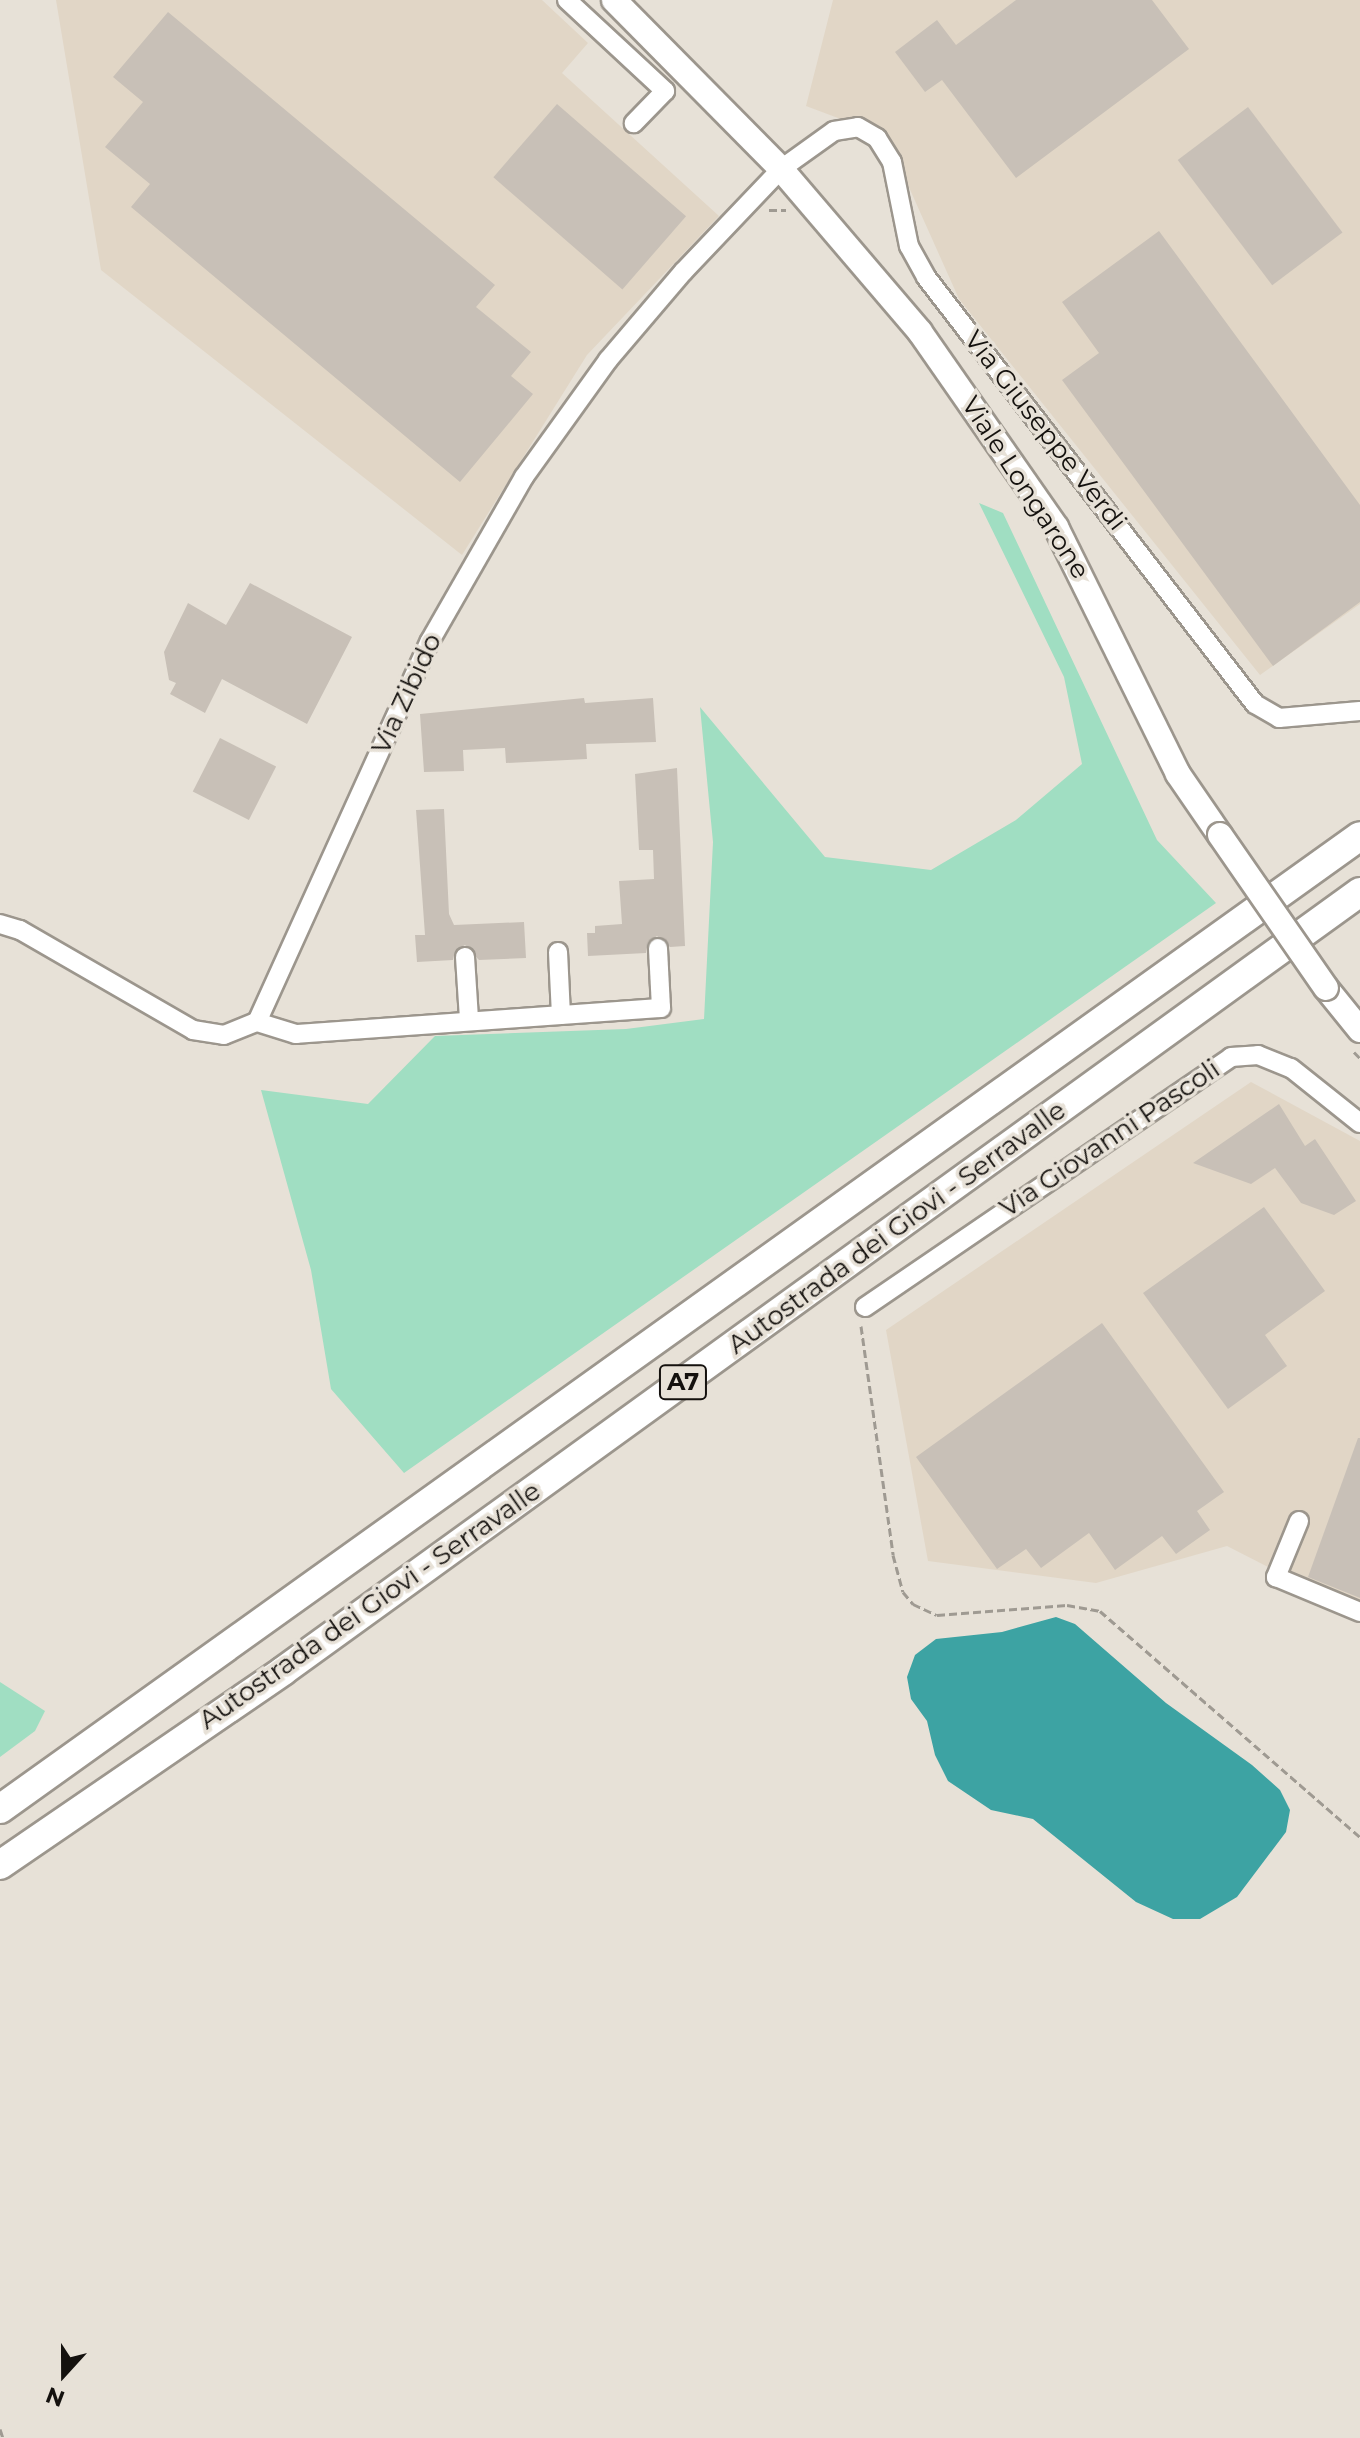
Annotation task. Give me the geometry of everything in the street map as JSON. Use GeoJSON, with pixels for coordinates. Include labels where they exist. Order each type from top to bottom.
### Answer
{"type":"FeatureCollection","features":[{"type":"Feature","properties":{"kind":"highway","name":"Autostrada dei Giovi - Serravalle"},"geometry":{"type":"LineString","coordinates":[[0,1809],[1360,836]]}},
{"type":"Feature","properties":{"kind":"highway","name":"Autostrada dei Giovi - Serravalle"},"geometry":{"type":"LineString","coordinates":[[0,1865],[283,1671],[1360,892]]}},
{"type":"Feature","properties":{"kind":"main road","name":"Viale Longarone"},"geometry":{"type":"LineString","coordinates":[[614,0],[781,169],[920,332],[1056,527],[1098,602],[1178,774],[1326,988],[1360,1030]]}},
{"type":"Feature","properties":{"kind":"street"},"geometry":{"type":"LineString","coordinates":[[567,0],[665,91],[634,123]]}},
{"type":"Feature","properties":{"kind":"street","name":"Via Giuseppe Verdi"},"geometry":{"type":"LineString","coordinates":[[781,169],[834,131],[858,127],[877,138],[892,162],[909,246],[926,277],[1255,704],[1279,718],[1360,711]]}},
{"type":"Feature","properties":{"kind":"street","name":"Via Zibido"},"geometry":{"type":"LineString","coordinates":[[257,1022],[430,641],[483,542],[608,360],[781,169]]}},
{"type":"Feature","properties":{"kind":"street"},"geometry":{"type":"LineString","coordinates":[[0,924],[20,930],[193,1030],[224,1035],[257,1022],[296,1034],[469,1019],[661,1008],[658,948]]}},
{"type":"Feature","properties":{"kind":"street"},"geometry":{"type":"LineString","coordinates":[[558,952],[561,1015]]}},
{"type":"Feature","properties":{"kind":"street"},"geometry":{"type":"LineString","coordinates":[[465,957],[469,1019]]}},
{"type":"Feature","properties":{"kind":"street","name":"Via Giovanni Pascoli"},"geometry":{"type":"LineString","coordinates":[[865,1307],[1231,1057],[1258,1055],[1291,1068],[1360,1123]]}},
{"type":"Feature","properties":{"kind":"street"},"geometry":{"type":"LineString","coordinates":[[1299,1521],[1276,1577],[1360,1612]]}},
{"type":"Feature","properties":{"kind":"path"},"geometry":{"type":"LineString","coordinates":[[733,221],[744,222],[768,210],[789,210]]}},
{"type":"Feature","properties":{"kind":"path"},"geometry":{"type":"LineString","coordinates":[[865,1307],[861,1336],[893,1555],[903,1592],[913,1604],[937,1615],[1067,1605],[1100,1611],[1360,1837]]}},
{"type":"Feature","properties":{"kind":"path"},"geometry":{"type":"LineString","coordinates":[[0,2429],[3,2438]]}},
{"type":"Feature","properties":{"kind":"shaded area"},"geometry":{"type":"Polygon","coordinates":[[[56,0],[542,0],[588,43],[562,73],[719,216],[587,355],[462,555],[101,270],[56,0]]]}},
{"type":"Feature","properties":{"kind":"shaded area"},"geometry":{"type":"Polygon","coordinates":[[[833,0],[1360,0],[1360,604],[1260,675],[959,299],[886,136],[806,106],[833,0]]]}},
{"type":"Feature","properties":{"kind":"shaded area"},"geometry":{"type":"Polygon","coordinates":[[[1251,1082],[1360,1141],[1360,1614],[1227,1546],[1096,1583],[928,1561],[886,1330],[1251,1082]]]}},
{"type":"Feature","properties":{"kind":"green space"},"geometry":{"type":"Polygon","coordinates":[[[979,503],[1003,513],[1157,840],[1216,903],[404,1473],[331,1389],[311,1270],[261,1090],[368,1104],[435,1036],[626,1029],[704,1019],[713,842],[700,707],[825,857],[931,870],[1016,820],[1082,764],[1064,677],[979,503]]]}},
{"type":"Feature","properties":{"kind":"green space"},"geometry":{"type":"Polygon","coordinates":[[[0,1682],[45,1711],[35,1731],[0,1757],[0,1682]]]}},
{"type":"Feature","properties":{"kind":"water"},"geometry":{"type":"Polygon","coordinates":[[[1056,1617],[1075,1624],[1166,1703],[1252,1765],[1280,1790],[1290,1810],[1286,1832],[1237,1897],[1200,1919],[1173,1919],[1136,1902],[1033,1819],[991,1810],[948,1781],[935,1755],[927,1721],[911,1699],[907,1677],[915,1655],[936,1639],[1002,1632],[1056,1617]]]}},
{"type":"Feature","properties":{"kind":"building"},"geometry":{"type":"Polygon","coordinates":[[[1016,0],[1152,0],[1189,49],[1016,178],[942,80],[925,92],[895,52],[937,20],[956,45],[1016,0]]]}},
{"type":"Feature","properties":{"kind":"building"},"geometry":{"type":"Polygon","coordinates":[[[168,12],[495,285],[476,307],[531,352],[511,376],[533,394],[460,482],[131,207],[150,184],[105,147],[143,102],[113,77],[168,12]]]}},
{"type":"Feature","properties":{"kind":"building"},"geometry":{"type":"Polygon","coordinates":[[[557,104],[686,216],[622,289],[493,177],[557,104]]]}},
{"type":"Feature","properties":{"kind":"building"},"geometry":{"type":"Polygon","coordinates":[[[1248,107],[1342,232],[1272,285],[1178,160],[1248,107]]]}},
{"type":"Feature","properties":{"kind":"building"},"geometry":{"type":"Polygon","coordinates":[[[1159,231],[1360,505],[1360,602],[1273,666],[1062,380],[1099,353],[1062,302],[1159,231]]]}},
{"type":"Feature","properties":{"kind":"building"},"geometry":{"type":"Polygon","coordinates":[[[250,583],[352,637],[307,724],[222,679],[205,713],[170,694],[176,683],[169,680],[164,652],[188,603],[226,625],[250,583]]]}},
{"type":"Feature","properties":{"kind":"building"},"geometry":{"type":"Polygon","coordinates":[[[584,698],[585,703],[653,698],[656,742],[586,744],[587,759],[506,763],[505,748],[463,750],[464,771],[424,772],[420,714],[584,698]]]}},
{"type":"Feature","properties":{"kind":"building"},"geometry":{"type":"Polygon","coordinates":[[[220,738],[276,767],[249,820],[193,791],[220,738]]]}},
{"type":"Feature","properties":{"kind":"building"},"geometry":{"type":"Polygon","coordinates":[[[677,768],[685,946],[670,947],[657,936],[648,942],[646,953],[588,956],[587,933],[595,933],[595,926],[622,924],[619,881],[654,879],[653,850],[639,850],[635,774],[677,768]]]}},
{"type":"Feature","properties":{"kind":"building"},"geometry":{"type":"Polygon","coordinates":[[[444,809],[449,914],[454,925],[524,922],[526,958],[479,960],[465,945],[455,951],[453,960],[417,962],[415,935],[425,935],[416,810],[444,809]]]}},
{"type":"Feature","properties":{"kind":"building"},"geometry":{"type":"Polygon","coordinates":[[[1279,1104],[1305,1146],[1315,1139],[1356,1201],[1334,1215],[1301,1203],[1275,1168],[1251,1184],[1193,1163],[1279,1104]]]}},
{"type":"Feature","properties":{"kind":"building"},"geometry":{"type":"Polygon","coordinates":[[[1264,1207],[1325,1291],[1265,1335],[1287,1366],[1228,1409],[1143,1293],[1264,1207]]]}},
{"type":"Feature","properties":{"kind":"building"},"geometry":{"type":"Polygon","coordinates":[[[1102,1323],[1224,1492],[1197,1511],[1210,1530],[1176,1554],[1162,1536],[1115,1570],[1089,1533],[1041,1568],[1026,1549],[997,1569],[916,1457],[1102,1323]]]}},
{"type":"Feature","properties":{"kind":"building"},"geometry":{"type":"Polygon","coordinates":[[[1360,1438],[1360,1598],[1308,1577],[1360,1438]]]}}]}
